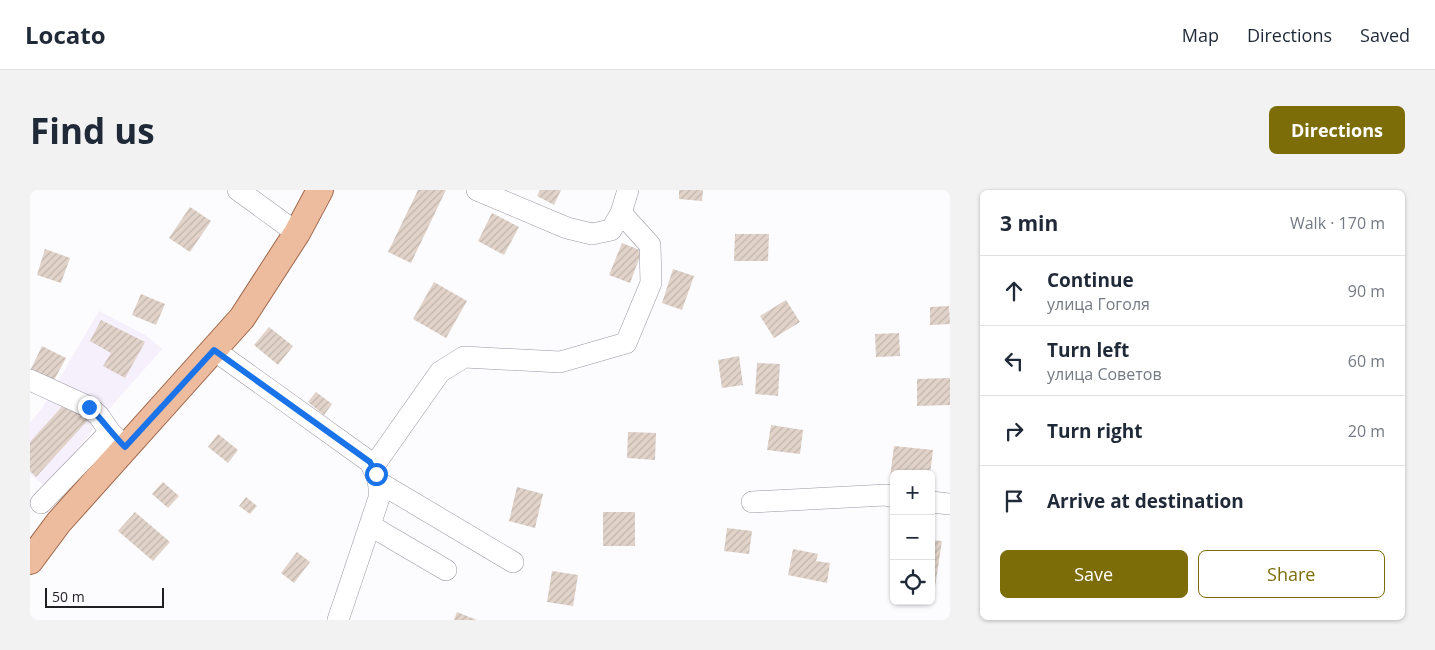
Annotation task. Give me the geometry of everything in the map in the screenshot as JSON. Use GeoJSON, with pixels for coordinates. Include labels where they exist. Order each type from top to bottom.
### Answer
{"type":"FeatureCollection","features":[{"type":"Feature","properties":{"kind":"main road"},"geometry":{"type":"LineString","coordinates":[[30,561],[117,439],[214,350],[242,318],[297,233],[320,190]]}},
{"type":"Feature","properties":{"kind":"street"},"geometry":{"type":"LineString","coordinates":[[238,190],[297,233]]}},
{"type":"Feature","properties":{"kind":"street"},"geometry":{"type":"LineString","coordinates":[[477,190],[567,228],[592,234],[611,230],[621,213],[628,190]]}},
{"type":"Feature","properties":{"kind":"street"},"geometry":{"type":"LineString","coordinates":[[376,475],[440,372],[464,357],[560,362],[626,343],[651,283],[650,245],[621,213]]}},
{"type":"Feature","properties":{"kind":"street"},"geometry":{"type":"LineString","coordinates":[[214,350],[370,462],[376,475],[379,498],[372,538],[338,620]]}},
{"type":"Feature","properties":{"kind":"street"},"geometry":{"type":"LineString","coordinates":[[30,380],[89,407],[100,416],[117,439],[35,498],[59,522]]}},
{"type":"Feature","properties":{"kind":"street"},"geometry":{"type":"LineString","coordinates":[[376,475],[514,562]]}},
{"type":"Feature","properties":{"kind":"street"},"geometry":{"type":"LineString","coordinates":[[752,502],[890,496]]}},
{"type":"Feature","properties":{"kind":"street"},"geometry":{"type":"LineString","coordinates":[[935,502],[950,504]]}},
{"type":"Feature","properties":{"kind":"street"},"geometry":{"type":"LineString","coordinates":[[372,538],[446,570]]}},
{"type":"Feature","properties":{"kind":"shaded area"},"geometry":{"type":"Polygon","coordinates":[[[99,311],[145,335],[162,349],[108,410],[47,488],[30,474],[30,423],[43,407],[99,311]]]}},
{"type":"Feature","properties":{"kind":"building"},"geometry":{"type":"Polygon","coordinates":[[[418,190],[446,190],[411,263],[388,252],[418,190]]]}},
{"type":"Feature","properties":{"kind":"building"},"geometry":{"type":"Polygon","coordinates":[[[540,190],[561,190],[554,205],[537,196],[540,190]]]}},
{"type":"Feature","properties":{"kind":"building"},"geometry":{"type":"Polygon","coordinates":[[[679,190],[703,190],[702,201],[679,199],[679,190]]]}},
{"type":"Feature","properties":{"kind":"building"},"geometry":{"type":"Polygon","coordinates":[[[190,207],[211,221],[190,252],[169,238],[190,207]]]}},
{"type":"Feature","properties":{"kind":"building"},"geometry":{"type":"Polygon","coordinates":[[[492,213],[519,227],[504,255],[478,241],[492,213]]]}},
{"type":"Feature","properties":{"kind":"building"},"geometry":{"type":"Polygon","coordinates":[[[735,234],[769,234],[768,261],[734,261],[735,234]]]}},
{"type":"Feature","properties":{"kind":"building"},"geometry":{"type":"Polygon","coordinates":[[[622,243],[642,251],[630,283],[609,275],[622,243]]]}},
{"type":"Feature","properties":{"kind":"building"},"geometry":{"type":"Polygon","coordinates":[[[45,249],[70,258],[61,283],[37,275],[45,249]]]}},
{"type":"Feature","properties":{"kind":"building"},"geometry":{"type":"Polygon","coordinates":[[[673,269],[694,276],[682,310],[662,303],[673,269]]]}},
{"type":"Feature","properties":{"kind":"building"},"geometry":{"type":"Polygon","coordinates":[[[434,282],[467,301],[446,338],[413,319],[434,282]]]}},
{"type":"Feature","properties":{"kind":"building"},"geometry":{"type":"Polygon","coordinates":[[[141,294],[165,304],[156,325],[132,315],[141,294]]]}},
{"type":"Feature","properties":{"kind":"building"},"geometry":{"type":"Polygon","coordinates":[[[786,300],[800,322],[774,338],[760,316],[786,300]]]}},
{"type":"Feature","properties":{"kind":"building"},"geometry":{"type":"Polygon","coordinates":[[[949,306],[950,324],[930,325],[930,307],[949,306]]]}},
{"type":"Feature","properties":{"kind":"building"},"geometry":{"type":"Polygon","coordinates":[[[101,320],[145,342],[125,378],[103,366],[111,353],[90,341],[101,320]]]}},
{"type":"Feature","properties":{"kind":"building"},"geometry":{"type":"Polygon","coordinates":[[[269,327],[293,346],[278,365],[254,345],[269,327]]]}},
{"type":"Feature","properties":{"kind":"building"},"geometry":{"type":"Polygon","coordinates":[[[899,333],[900,356],[876,357],[875,334],[899,333]]]}},
{"type":"Feature","properties":{"kind":"building"},"geometry":{"type":"Polygon","coordinates":[[[42,346],[66,358],[52,384],[30,371],[42,346]]]}},
{"type":"Feature","properties":{"kind":"building"},"geometry":{"type":"Polygon","coordinates":[[[739,356],[743,385],[722,388],[718,360],[739,356]]]}},
{"type":"Feature","properties":{"kind":"building"},"geometry":{"type":"Polygon","coordinates":[[[757,363],[780,364],[778,396],[755,394],[757,363]]]}},
{"type":"Feature","properties":{"kind":"building"},"geometry":{"type":"Polygon","coordinates":[[[950,378],[950,405],[917,406],[917,379],[950,378]]]}},
{"type":"Feature","properties":{"kind":"building"},"geometry":{"type":"Polygon","coordinates":[[[316,392],[332,404],[324,415],[308,402],[316,392]]]}},
{"type":"Feature","properties":{"kind":"building"},"geometry":{"type":"Polygon","coordinates":[[[67,401],[88,420],[36,477],[30,471],[30,442],[67,401]]]}},
{"type":"Feature","properties":{"kind":"building"},"geometry":{"type":"Polygon","coordinates":[[[771,425],[803,430],[800,454],[767,450],[771,425]]]}},
{"type":"Feature","properties":{"kind":"building"},"geometry":{"type":"Polygon","coordinates":[[[628,432],[656,433],[655,460],[627,458],[628,432]]]}},
{"type":"Feature","properties":{"kind":"building"},"geometry":{"type":"Polygon","coordinates":[[[218,434],[238,450],[228,463],[208,447],[218,434]]]}},
{"type":"Feature","properties":{"kind":"building"},"geometry":{"type":"Polygon","coordinates":[[[894,446],[933,450],[930,470],[891,470],[894,446]]]}},
{"type":"Feature","properties":{"kind":"building"},"geometry":{"type":"Polygon","coordinates":[[[163,482],[179,496],[168,508],[152,494],[163,482]]]}},
{"type":"Feature","properties":{"kind":"building"},"geometry":{"type":"Polygon","coordinates":[[[517,487],[543,494],[535,528],[509,521],[517,487]]]}},
{"type":"Feature","properties":{"kind":"building"},"geometry":{"type":"Polygon","coordinates":[[[246,497],[257,506],[250,514],[239,506],[246,497]]]}},
{"type":"Feature","properties":{"kind":"building"},"geometry":{"type":"Polygon","coordinates":[[[135,512],[170,542],[153,561],[118,531],[135,512]]]}},
{"type":"Feature","properties":{"kind":"building"},"geometry":{"type":"Polygon","coordinates":[[[603,512],[635,512],[635,546],[603,546],[603,512]]]}},
{"type":"Feature","properties":{"kind":"building"},"geometry":{"type":"Polygon","coordinates":[[[727,528],[752,531],[749,554],[724,551],[727,528]]]}},
{"type":"Feature","properties":{"kind":"building"},"geometry":{"type":"Polygon","coordinates":[[[935,540],[942,541],[935,586],[935,540]]]}},
{"type":"Feature","properties":{"kind":"building"},"geometry":{"type":"Polygon","coordinates":[[[793,549],[818,554],[816,561],[830,563],[827,583],[788,575],[793,549]]]}},
{"type":"Feature","properties":{"kind":"building"},"geometry":{"type":"Polygon","coordinates":[[[297,552],[310,562],[294,583],[281,573],[297,552]]]}},
{"type":"Feature","properties":{"kind":"building"},"geometry":{"type":"Polygon","coordinates":[[[552,571],[578,575],[573,606],[547,602],[552,571]]]}},
{"type":"Feature","properties":{"kind":"building"},"geometry":{"type":"Polygon","coordinates":[[[457,612],[477,620],[454,620],[457,612]]]}},
{"type":"Feature","properties":{"kind":"route"},"geometry":{"type":"LineString","coordinates":[[89,407],[100,416],[110,432],[125,447],[214,350],[370,462],[376,474]]}}]}
